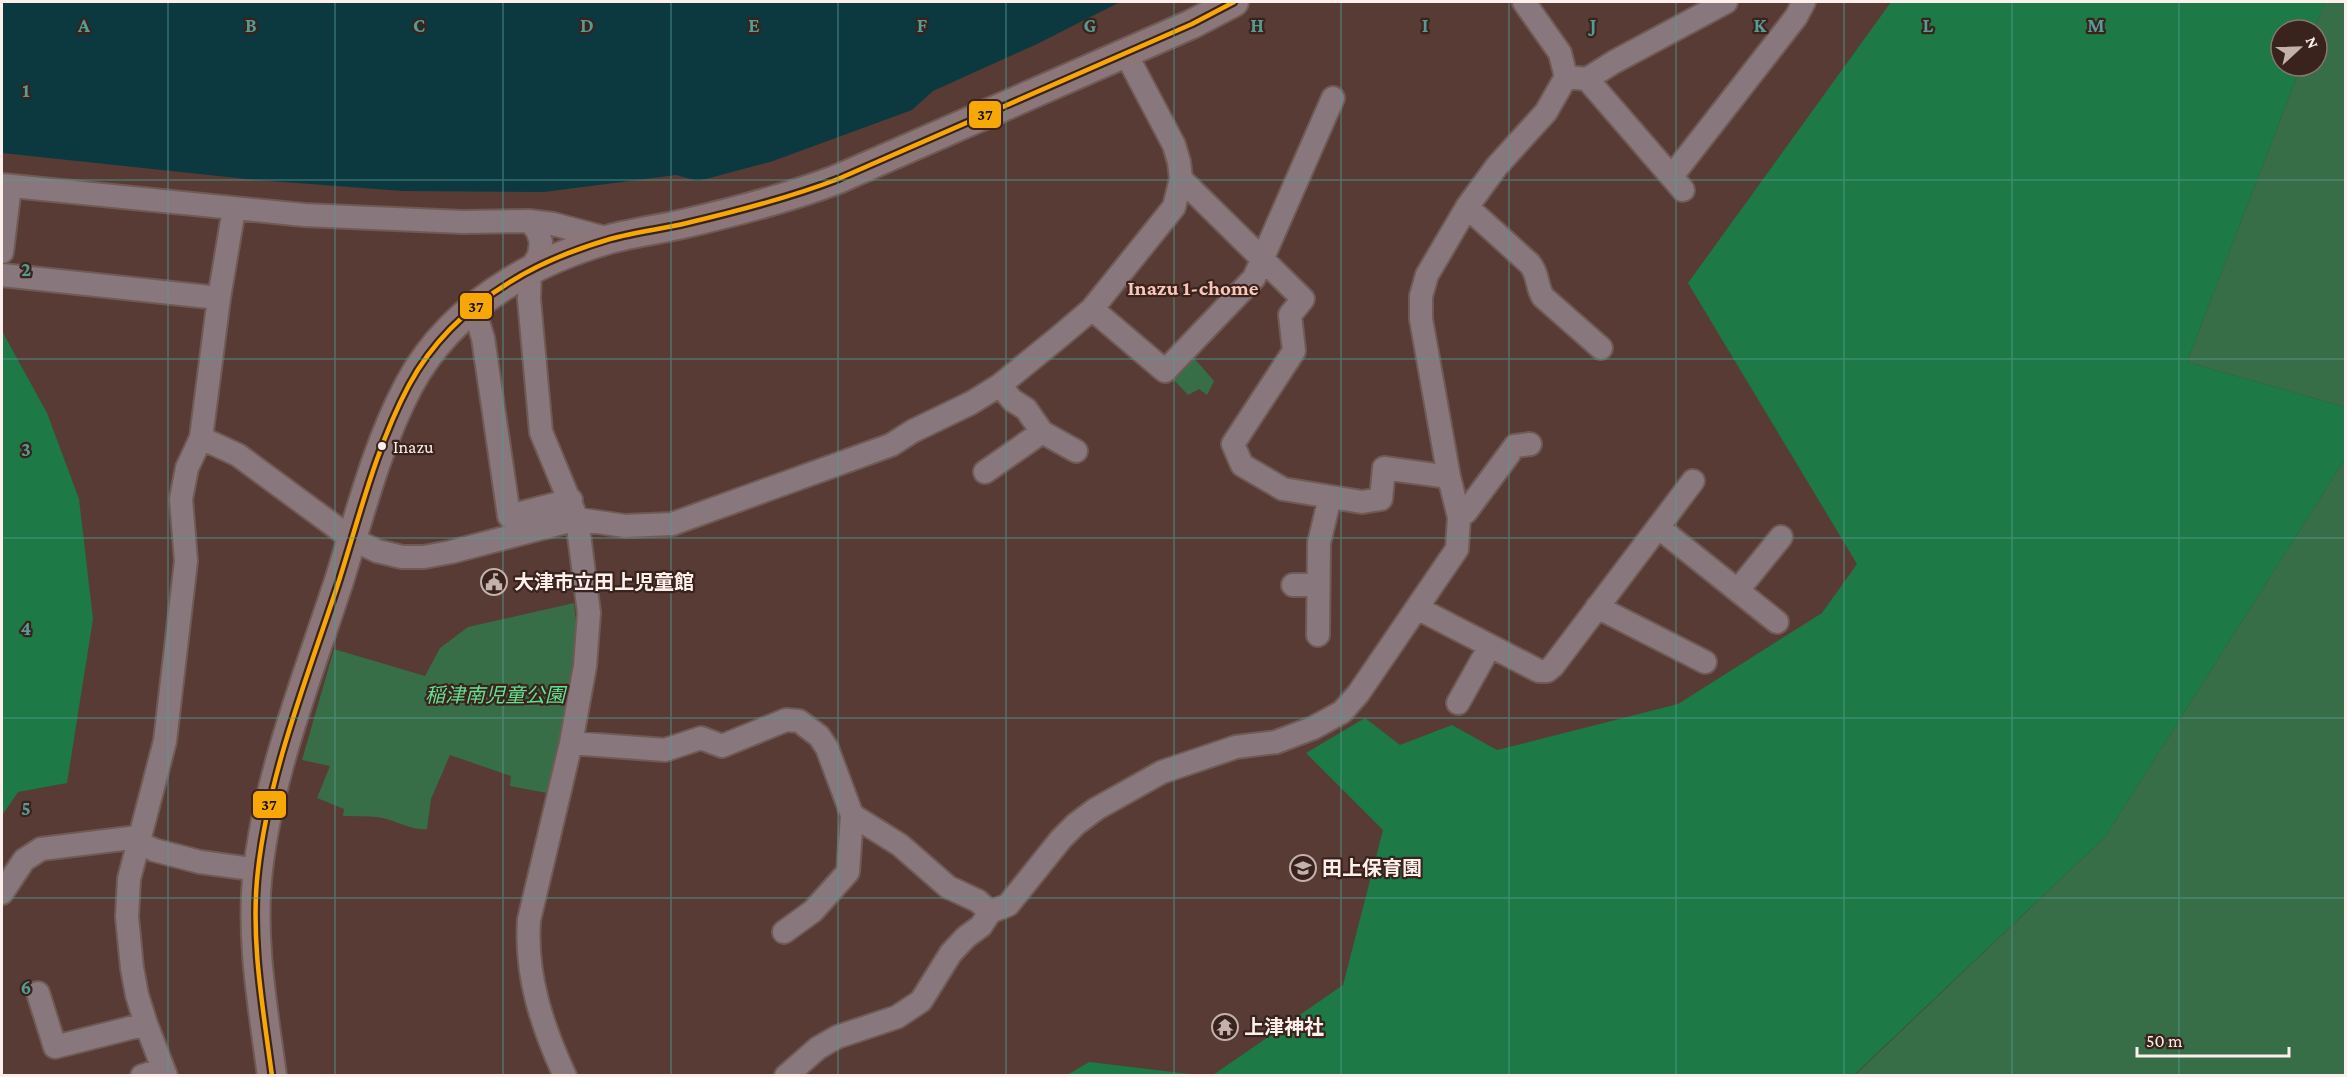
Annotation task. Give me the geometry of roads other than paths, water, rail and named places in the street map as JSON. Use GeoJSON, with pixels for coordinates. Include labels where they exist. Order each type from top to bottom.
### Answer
{"type":"FeatureCollection","features":[{"type":"Feature","properties":{"kind":"main road"},"geometry":{"type":"LineString","coordinates":[[272,1076],[257,948],[255,903],[258,870],[270,805],[287,741],[394,417],[410,383],[431,350],[475,306],[530,271],[570,253],[609,239],[685,223],[805,192],[1126,54],[1234,2]]}},
{"type":"Feature","properties":{"kind":"street"},"geometry":{"type":"LineString","coordinates":[[1524,2],[1577,78],[1678,183],[1796,17],[1804,2]]}},
{"type":"Feature","properties":{"kind":"street"},"geometry":{"type":"LineString","coordinates":[[786,1076],[818,1048],[837,1036],[897,1017],[921,1001],[951,954],[966,937],[981,926],[990,912],[1008,905],[1061,839],[1096,809],[1162,772],[1236,747],[1276,742],[1313,728],[1342,712],[1358,694],[1457,549],[1459,517],[1449,477],[1421,319],[1421,296],[1427,275],[1467,207],[1497,166],[1577,78],[1614,62],[1726,2]]}},
{"type":"Feature","properties":{"kind":"street"},"geometry":{"type":"LineString","coordinates":[[479,325],[483,338],[509,516],[574,510],[625,526],[672,524],[891,445],[1000,385],[1092,309],[1174,207],[1181,179],[1174,145],[1126,54]]}},
{"type":"Feature","properties":{"kind":"street"},"geometry":{"type":"LineString","coordinates":[[1092,309],[1165,371],[1254,278],[1333,99]]}},
{"type":"Feature","properties":{"kind":"street"},"geometry":{"type":"LineString","coordinates":[[1181,179],[1302,299],[1290,315],[1294,351],[1233,444],[1242,465],[1283,489],[1362,502],[1381,499],[1384,468],[1449,477]]}},
{"type":"Feature","properties":{"kind":"street"},"geometry":{"type":"LineString","coordinates":[[2,252],[6,186],[234,209],[463,222],[529,221],[553,224],[609,239]]}},
{"type":"Feature","properties":{"kind":"street"},"geometry":{"type":"LineString","coordinates":[[1467,207],[1536,272],[1538,290],[1543,297],[1601,348]]}},
{"type":"Feature","properties":{"kind":"street"},"geometry":{"type":"LineString","coordinates":[[157,1073],[132,968],[127,917],[129,879],[165,741],[186,561],[182,500],[187,468],[201,438],[219,298],[234,209]]}},
{"type":"Feature","properties":{"kind":"street"},"geometry":{"type":"LineString","coordinates":[[529,221],[537,230],[541,242],[540,255],[530,271],[530,299],[542,432],[574,510],[589,613],[585,666],[571,743],[529,920],[527,946],[530,977],[544,1021],[566,1076]]}},
{"type":"Feature","properties":{"kind":"street"},"geometry":{"type":"LineString","coordinates":[[2,275],[219,298]]}},
{"type":"Feature","properties":{"kind":"street"},"geometry":{"type":"LineString","coordinates":[[1000,385],[1011,400],[1026,410],[1042,432],[1076,451]]}},
{"type":"Feature","properties":{"kind":"street"},"geometry":{"type":"LineString","coordinates":[[985,472],[1042,432]]}},
{"type":"Feature","properties":{"kind":"street"},"geometry":{"type":"LineString","coordinates":[[201,438],[238,455],[352,539],[377,551],[402,557],[424,557],[451,552],[574,510]]}},
{"type":"Feature","properties":{"kind":"street"},"geometry":{"type":"LineString","coordinates":[[1459,517],[1466,512],[1515,446],[1530,444]]}},
{"type":"Feature","properties":{"kind":"street"},"geometry":{"type":"LineString","coordinates":[[1417,608],[1539,671],[1547,671],[1693,481]]}},
{"type":"Feature","properties":{"kind":"street"},"geometry":{"type":"LineString","coordinates":[[1318,635],[1319,543],[1330,497]]}},
{"type":"Feature","properties":{"kind":"street"},"geometry":{"type":"LineString","coordinates":[[1658,527],[1777,622]]}},
{"type":"Feature","properties":{"kind":"street"},"geometry":{"type":"LineString","coordinates":[[1738,590],[1781,537]]}},
{"type":"Feature","properties":{"kind":"street"},"geometry":{"type":"LineString","coordinates":[[1293,585],[1318,585]]}},
{"type":"Feature","properties":{"kind":"street"},"geometry":{"type":"LineString","coordinates":[[1597,608],[1705,662]]}},
{"type":"Feature","properties":{"kind":"street"},"geometry":{"type":"LineString","coordinates":[[1458,703],[1490,646]]}},
{"type":"Feature","properties":{"kind":"street"},"geometry":{"type":"LineString","coordinates":[[571,743],[665,750],[701,738],[722,746],[786,720],[799,721],[819,736],[827,748],[852,815],[848,872],[813,911],[784,932]]}},
{"type":"Feature","properties":{"kind":"street"},"geometry":{"type":"LineString","coordinates":[[852,815],[900,845],[948,887],[978,901],[990,912]]}},
{"type":"Feature","properties":{"kind":"street"},"geometry":{"type":"LineString","coordinates":[[2,893],[24,860],[41,849],[130,838],[154,850],[200,862],[258,870]]}},
{"type":"Feature","properties":{"kind":"street"},"geometry":{"type":"LineString","coordinates":[[38,993],[55,1047],[146,1024]]}},
{"type":"Feature","properties":{"kind":"water"},"geometry":{"type":"Polygon","coordinates":[[[2,2],[1120,2],[1037,44],[933,91],[912,110],[773,161],[698,181],[676,175],[544,192],[403,191],[257,180],[2,153],[2,2]]]}},
{"type":"Feature","properties":{"kind":"place","name":"Inazu"},"geometry":{"type":"Point","coordinates":[382,446]}},
{"type":"Feature","properties":{"kind":"place","name":"大津市立田上児童館"},"geometry":{"type":"Point","coordinates":[494,582]}},
{"type":"Feature","properties":{"kind":"place","name":"田上保育園"},"geometry":{"type":"Point","coordinates":[1303,868]}},
{"type":"Feature","properties":{"kind":"place","name":"上津神社"},"geometry":{"type":"Point","coordinates":[1225,1027]}},
{"type":"Feature","properties":{"kind":"district","name":"Inazu 1-chome"},"geometry":{"type":"Point","coordinates":[1193,288]}},
{"type":"Feature","properties":{"kind":"park label","name":"稲津南児童公園"},"geometry":{"type":"Point","coordinates":[495,695]}}]}
